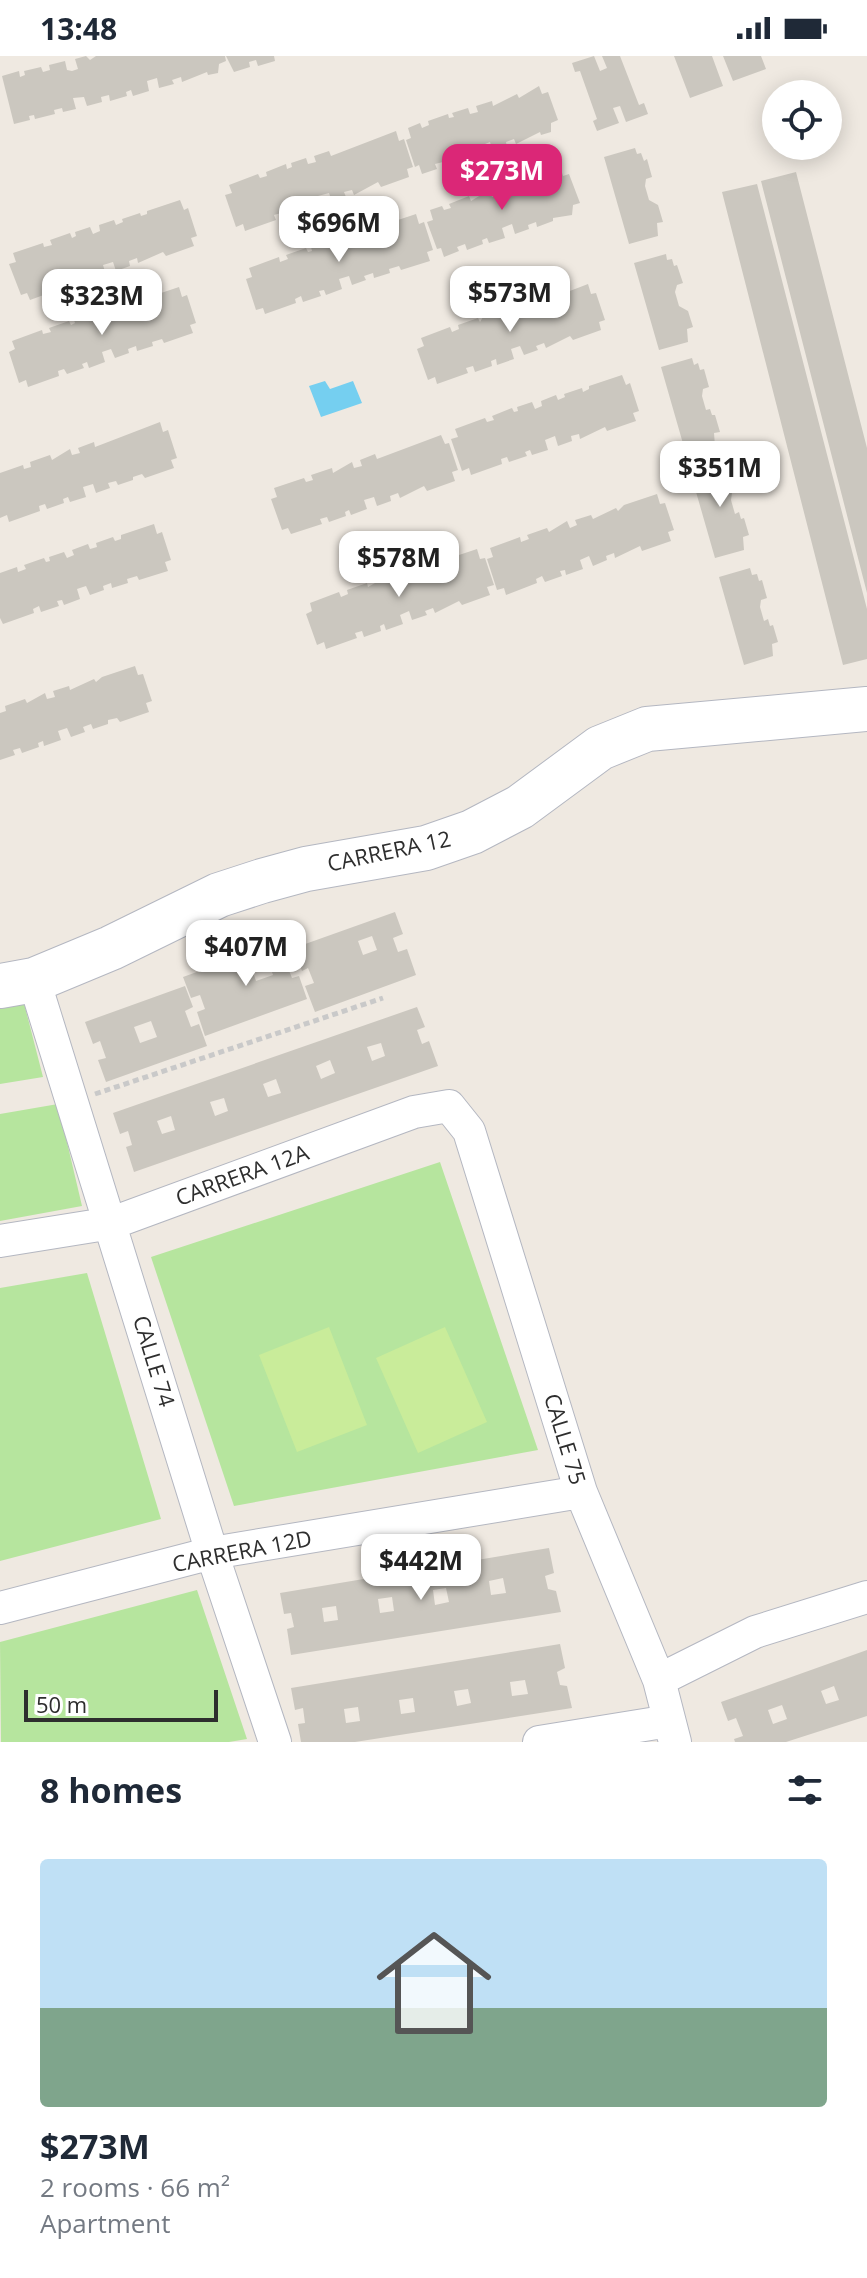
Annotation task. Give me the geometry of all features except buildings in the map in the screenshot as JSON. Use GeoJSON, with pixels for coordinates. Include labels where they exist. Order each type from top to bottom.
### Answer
{"type":"FeatureCollection","features":[{"type":"Feature","properties":{"kind":"main road","name":"CARRERA 12"},"geometry":{"type":"LineString","coordinates":[[17,983],[111,948],[219,895],[306,869],[426,848],[472,832],[520,807],[600,748],[647,729],[867,709]]}},
{"type":"Feature","properties":{"kind":"street","name":"CALLE 74"},"geometry":{"type":"LineString","coordinates":[[17,983],[73,1102],[212,1553],[275,1742]]}},
{"type":"Feature","properties":{"kind":"street","name":"CARRERA 12A"},"geometry":{"type":"LineString","coordinates":[[0,1241],[112,1223],[434,1106],[449,1106],[469,1131]]}},
{"type":"Feature","properties":{"kind":"street","name":"CALLE 75"},"geometry":{"type":"LineString","coordinates":[[469,1131],[581,1492],[659,1680],[672,1732]]}},
{"type":"Feature","properties":{"kind":"street","name":"CARRERA 12D"},"geometry":{"type":"LineString","coordinates":[[0,1608],[212,1553],[581,1492]]}},
{"type":"Feature","properties":{"kind":"street"},"geometry":{"type":"LineString","coordinates":[[659,1680],[755,1632],[867,1597]]}},
{"type":"Feature","properties":{"kind":"street"},"geometry":{"type":"LineString","coordinates":[[539,1742],[672,1732]]}},
{"type":"Feature","properties":{"kind":"path"},"geometry":{"type":"LineString","coordinates":[[73,1102],[383,998]]}},
{"type":"Feature","properties":{"kind":"green space"},"geometry":{"type":"Polygon","coordinates":[[[24,1003],[43,1077],[0,1084],[0,1007],[24,1003]]]}},
{"type":"Feature","properties":{"kind":"green space"},"geometry":{"type":"Polygon","coordinates":[[[58,1104],[82,1206],[0,1221],[0,1114],[58,1104]]]}},
{"type":"Feature","properties":{"kind":"green space"},"geometry":{"type":"Polygon","coordinates":[[[440,1162],[538,1450],[234,1506],[151,1257],[440,1162]]]}},
{"type":"Feature","properties":{"kind":"green space"},"geometry":{"type":"Polygon","coordinates":[[[87,1273],[161,1519],[0,1561],[0,1288],[87,1273]]]}},
{"type":"Feature","properties":{"kind":"green space"},"geometry":{"type":"Polygon","coordinates":[[[329,1327],[367,1425],[297,1452],[259,1355],[329,1327]]]}},
{"type":"Feature","properties":{"kind":"green space"},"geometry":{"type":"Polygon","coordinates":[[[445,1327],[487,1422],[418,1453],[376,1358],[445,1327]]]}},
{"type":"Feature","properties":{"kind":"green space"},"geometry":{"type":"Polygon","coordinates":[[[197,1590],[247,1739],[229,1742],[1,1742],[0,1642],[197,1590]]]}},
{"type":"Feature","properties":{"kind":"water"},"geometry":{"type":"Polygon","coordinates":[[[325,381],[330,389],[353,381],[362,403],[321,417],[309,386],[325,381]]]}}]}
